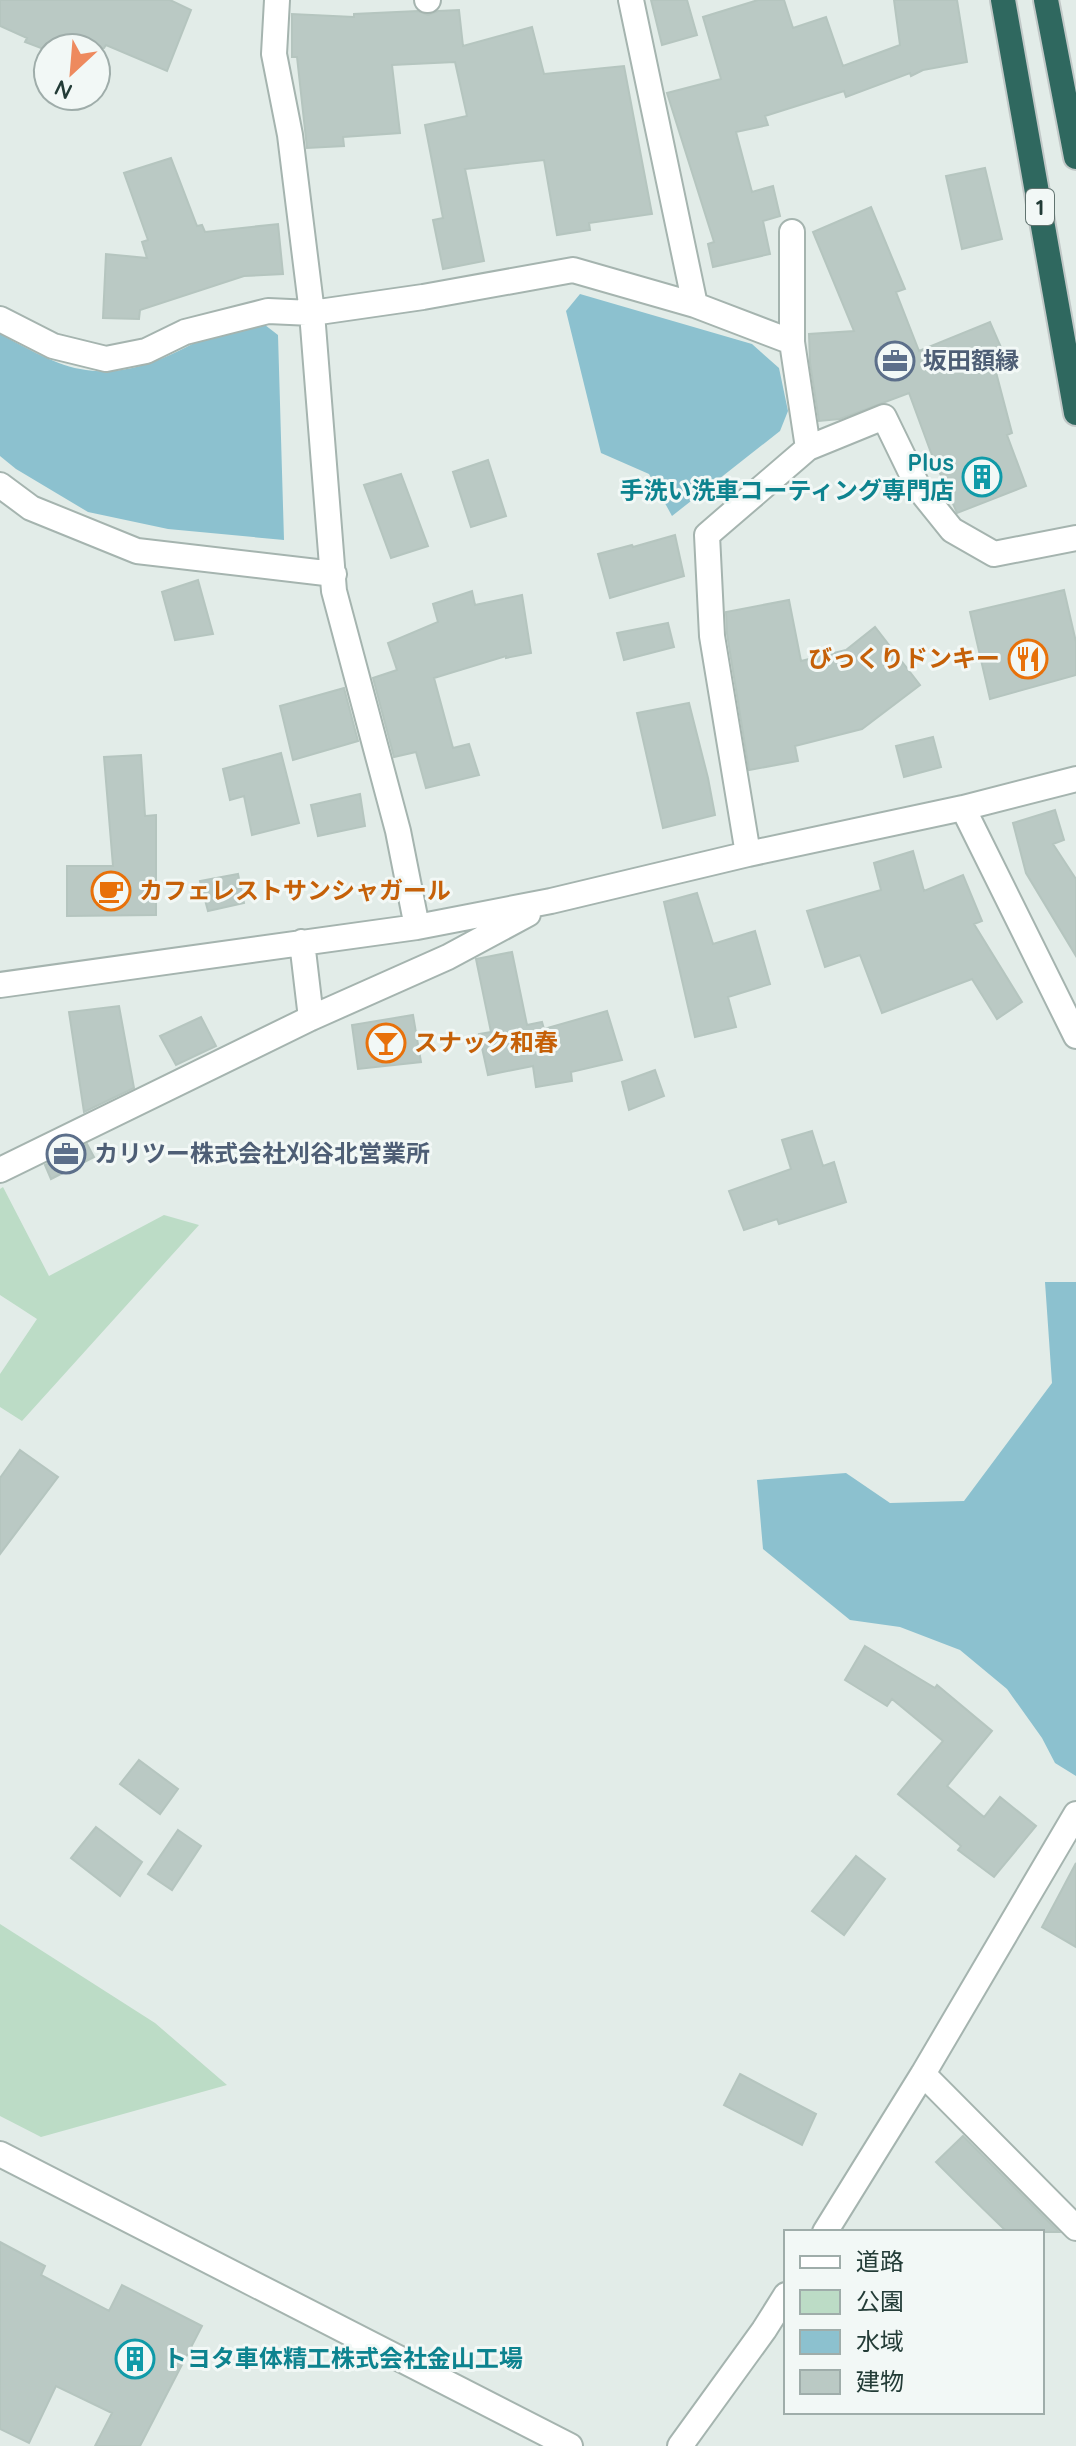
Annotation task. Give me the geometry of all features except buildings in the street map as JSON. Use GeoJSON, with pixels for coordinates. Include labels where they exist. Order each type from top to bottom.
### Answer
{"type":"FeatureCollection","features":[{"type":"Feature","properties":{"kind":"highway","name":"1"},"geometry":{"type":"LineString","coordinates":[[1003,0],[1076,413]]}},
{"type":"Feature","properties":{"kind":"highway"},"geometry":{"type":"LineString","coordinates":[[1046,0],[1076,157]]}},
{"type":"Feature","properties":{"kind":"street"},"geometry":{"type":"LineString","coordinates":[[277,0],[274,54],[290,135],[312,313],[334,591],[398,831],[417,927]]}},
{"type":"Feature","properties":{"kind":"street"},"geometry":{"type":"LineString","coordinates":[[631,0],[695,305]]}},
{"type":"Feature","properties":{"kind":"street"},"geometry":{"type":"LineString","coordinates":[[792,232],[792,342],[808,448]]}},
{"type":"Feature","properties":{"kind":"street"},"geometry":{"type":"LineString","coordinates":[[0,319],[53,346],[106,359],[146,351],[185,332],[268,311],[312,313],[573,270],[695,305],[792,342]]}},
{"type":"Feature","properties":{"kind":"street"},"geometry":{"type":"LineString","coordinates":[[748,854],[712,636],[707,535],[808,448],[884,417],[919,489],[952,530],[994,554],[1076,538]]}},
{"type":"Feature","properties":{"kind":"street"},"geometry":{"type":"LineString","coordinates":[[0,485],[31,508],[137,551],[334,574]]}},
{"type":"Feature","properties":{"kind":"street"},"geometry":{"type":"LineString","coordinates":[[0,985],[417,927],[551,901],[748,854],[963,808],[1076,779]]}},
{"type":"Feature","properties":{"kind":"street"},"geometry":{"type":"LineString","coordinates":[[963,808],[1076,1036]]}},
{"type":"Feature","properties":{"kind":"street"},"geometry":{"type":"LineString","coordinates":[[0,1170],[311,1018],[448,957],[551,901]]}},
{"type":"Feature","properties":{"kind":"street"},"geometry":{"type":"LineString","coordinates":[[302,942],[311,1018]]}},
{"type":"Feature","properties":{"kind":"street"},"geometry":{"type":"LineString","coordinates":[[826,2230],[923,2074],[1076,1814]]}},
{"type":"Feature","properties":{"kind":"street"},"geometry":{"type":"LineString","coordinates":[[923,2074],[1076,2228]]}},
{"type":"Feature","properties":{"kind":"street"},"geometry":{"type":"LineString","coordinates":[[0,2154],[570,2446]]}},
{"type":"Feature","properties":{"kind":"street"},"geometry":{"type":"LineString","coordinates":[[680,2446],[784,2298]]}},
{"type":"Feature","properties":{"kind":"green space"},"geometry":{"type":"Polygon","coordinates":[[[3,1187],[49,1276],[164,1215],[199,1225],[22,1421],[0,1407],[0,1374],[37,1319],[0,1295],[0,1189],[3,1187]]]}},
{"type":"Feature","properties":{"kind":"green space"},"geometry":{"type":"Polygon","coordinates":[[[0,1924],[155,2023],[227,2085],[41,2137],[0,2116],[0,1924]]]}},
{"type":"Feature","properties":{"kind":"water"},"geometry":{"type":"Polygon","coordinates":[[[580,294],[752,344],[779,368],[788,411],[780,431],[672,516],[649,474],[601,453],[566,311],[580,294]]]}},
{"type":"Feature","properties":{"kind":"water"},"geometry":{"type":"Polygon","coordinates":[[[248,312],[278,335],[284,540],[168,529],[88,512],[0,456],[0,334],[64,365],[108,371],[151,363],[191,345],[248,312]]]}},
{"type":"Feature","properties":{"kind":"water"},"geometry":{"type":"Polygon","coordinates":[[[1045,1282],[1076,1282],[1076,1776],[1055,1763],[1042,1738],[1007,1689],[960,1650],[900,1627],[850,1620],[763,1549],[757,1480],[846,1473],[890,1503],[964,1501],[1052,1383],[1045,1282]]]}},
{"type":"Feature","properties":{"kind":"place","name":"坂田額縁"},"geometry":{"type":"Point","coordinates":[895,361]}},
{"type":"Feature","properties":{"kind":"place","name":"Plus 手洗い洗車コーティング専門店"},"geometry":{"type":"Point","coordinates":[982,477]}},
{"type":"Feature","properties":{"kind":"place","name":"びっくりドンキー"},"geometry":{"type":"Point","coordinates":[1028,659]}},
{"type":"Feature","properties":{"kind":"place","name":"カフェレストサンシャガール"},"geometry":{"type":"Point","coordinates":[111,891]}},
{"type":"Feature","properties":{"kind":"place","name":"スナック和春"},"geometry":{"type":"Point","coordinates":[386,1043]}},
{"type":"Feature","properties":{"kind":"place","name":"カリツー株式会社刈谷北営業所"},"geometry":{"type":"Point","coordinates":[66,1154]}},
{"type":"Feature","properties":{"kind":"place","name":"トヨタ車体精工株式会社金山工場"},"geometry":{"type":"Point","coordinates":[135,2359]}}]}
